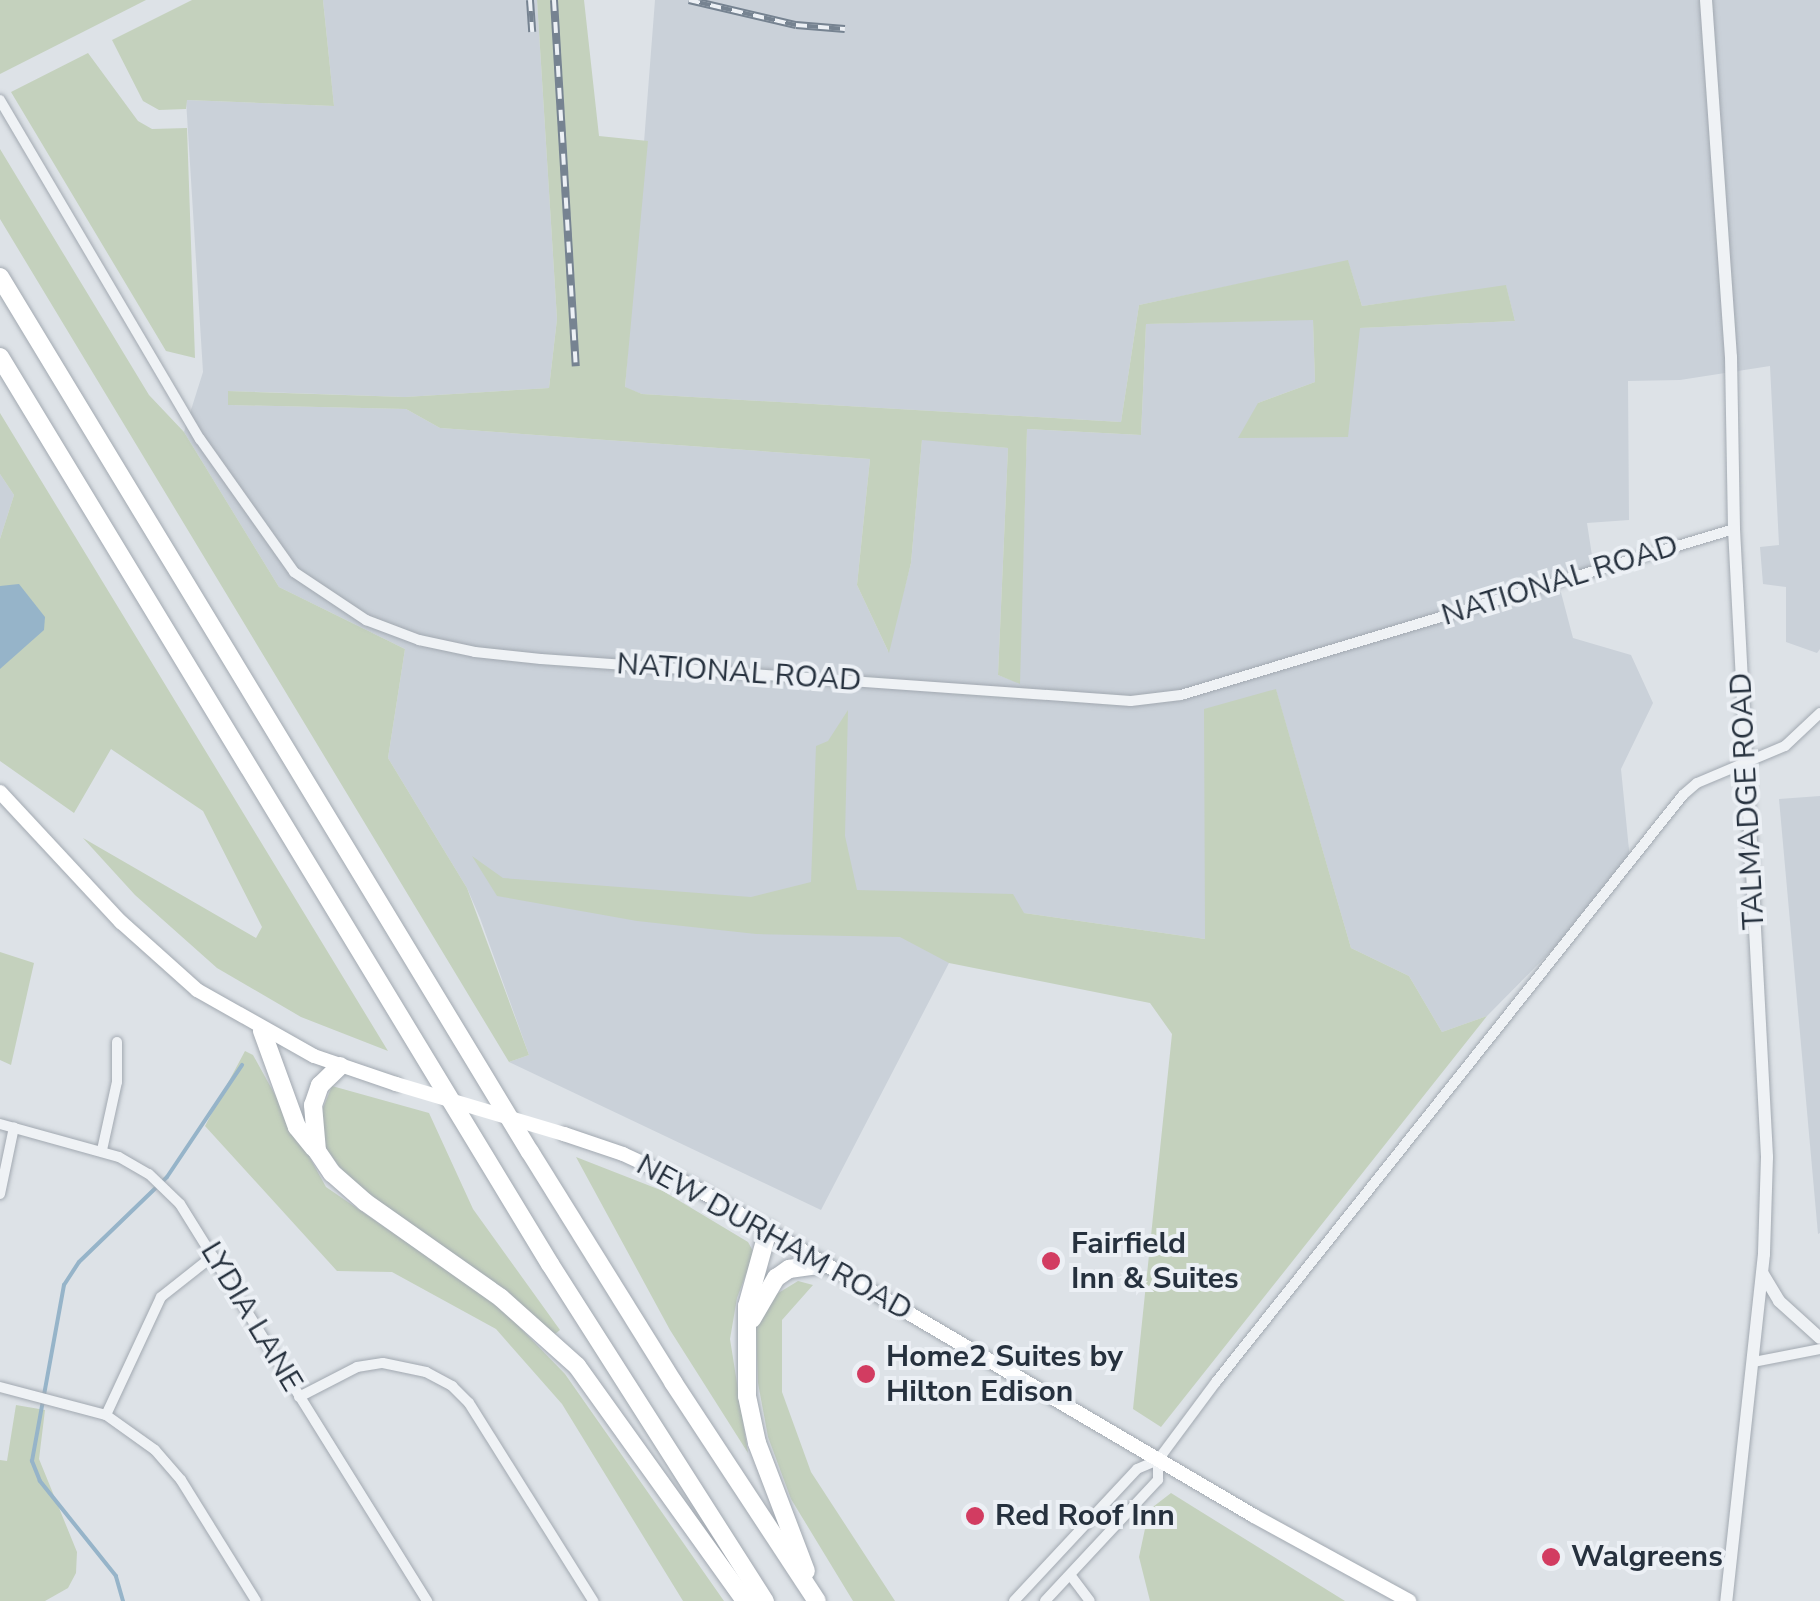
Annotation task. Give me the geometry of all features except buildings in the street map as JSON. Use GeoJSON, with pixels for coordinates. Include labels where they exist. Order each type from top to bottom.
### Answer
{"type":"FeatureCollection","features":[{"type":"Feature","properties":{"kind":"highway"},"geometry":{"type":"LineString","coordinates":[[0,277],[551,1185],[818,1601]]}},
{"type":"Feature","properties":{"kind":"highway"},"geometry":{"type":"LineString","coordinates":[[0,357],[594,1335],[765,1601]]}},
{"type":"Feature","properties":{"kind":"highway"},"geometry":{"type":"LineString","coordinates":[[262,1031],[298,1127],[332,1173],[365,1202],[501,1298],[577,1366],[744,1601]]}},
{"type":"Feature","properties":{"kind":"highway"},"geometry":{"type":"LineString","coordinates":[[317,1151],[313,1105],[320,1085],[340,1066]]}},
{"type":"Feature","properties":{"kind":"highway"},"geometry":{"type":"LineString","coordinates":[[768,1230],[747,1306],[748,1396],[757,1443],[818,1601]]}},
{"type":"Feature","properties":{"kind":"highway"},"geometry":{"type":"LineString","coordinates":[[745,1333],[776,1278],[789,1269],[825,1264]]}},
{"type":"Feature","properties":{"kind":"main road","name":"NEW DURHAM ROAD"},"geometry":{"type":"LineString","coordinates":[[0,792],[148,949],[197,990],[262,1031],[340,1066],[564,1134],[665,1172],[1408,1601]]}},
{"type":"Feature","properties":{"kind":"street","name":"TALMADGE ROAD"},"geometry":{"type":"LineString","coordinates":[[1706,0],[1732,358],[1734,530],[1766,1158],[1762,1274],[1726,1601]]}},
{"type":"Feature","properties":{"kind":"street","name":"NATIONAL ROAD"},"geometry":{"type":"LineString","coordinates":[[0,100],[200,439],[294,572],[323,596],[366,620],[418,640],[475,652],[542,659],[1131,701],[1181,694],[1734,530]]}},
{"type":"Feature","properties":{"kind":"street"},"geometry":{"type":"LineString","coordinates":[[1014,1601],[1137,1469],[1158,1460],[1682,795],[1697,783],[1786,746],[1820,713]]}},
{"type":"Feature","properties":{"kind":"street"},"geometry":{"type":"LineString","coordinates":[[102,1150],[117,1082],[117,1042]]}},
{"type":"Feature","properties":{"kind":"street","name":"LYDIA LANE"},"geometry":{"type":"LineString","coordinates":[[0,1124],[102,1150],[134,1165],[166,1189],[192,1220],[427,1601]]}},
{"type":"Feature","properties":{"kind":"street"},"geometry":{"type":"LineString","coordinates":[[0,1194],[14,1127]]}},
{"type":"Feature","properties":{"kind":"street"},"geometry":{"type":"LineString","coordinates":[[106,1415],[161,1298],[213,1256]]}},
{"type":"Feature","properties":{"kind":"street"},"geometry":{"type":"LineString","coordinates":[[1762,1274],[1780,1300],[1820,1338]]}},
{"type":"Feature","properties":{"kind":"street"},"geometry":{"type":"LineString","coordinates":[[1754,1362],[1820,1349]]}},
{"type":"Feature","properties":{"kind":"street"},"geometry":{"type":"LineString","coordinates":[[299,1398],[357,1367],[383,1364],[426,1372],[452,1386],[470,1403],[594,1601]]}},
{"type":"Feature","properties":{"kind":"street"},"geometry":{"type":"LineString","coordinates":[[0,1388],[106,1415],[169,1464],[256,1601]]}},
{"type":"Feature","properties":{"kind":"street"},"geometry":{"type":"LineString","coordinates":[[1045,1601],[1158,1480],[1158,1460]]}},
{"type":"Feature","properties":{"kind":"street"},"geometry":{"type":"LineString","coordinates":[[1071,1576],[1090,1601]]}},
{"type":"Feature","properties":{"kind":"shaded area"},"geometry":{"type":"Polygon","coordinates":[[[323,0],[537,0],[557,319],[549,388],[405,397],[229,391],[228,405],[406,409],[440,428],[870,459],[857,585],[888,651],[911,563],[922,439],[1008,448],[998,675],[1019,683],[1027,429],[1141,435],[1146,324],[1313,319],[1315,382],[1258,403],[1347,437],[1359,328],[1515,321],[1506,286],[1362,306],[1348,261],[1139,305],[1121,422],[642,394],[625,388],[655,0],[1820,0],[1820,649],[1817,653],[1786,642],[1786,587],[1763,584],[1760,547],[1779,545],[1770,366],[1680,380],[1628,381],[1629,520],[1587,523],[1595,575],[1559,585],[1573,638],[1631,655],[1653,703],[1621,769],[1631,870],[1487,1016],[1442,1032],[1409,976],[1351,948],[1276,690],[1205,939],[1024,913],[949,963],[821,1210],[509,1062],[529,1055],[480,918],[467,888],[388,758],[405,649],[279,587],[184,432],[203,372],[186,100],[334,106],[323,0]]]}},
{"type":"Feature","properties":{"kind":"shaded area"},"geometry":{"type":"Polygon","coordinates":[[[0,474],[14,495],[0,539],[0,474]]]}},
{"type":"Feature","properties":{"kind":"shaded area"},"geometry":{"type":"Polygon","coordinates":[[[1820,796],[1820,1233],[1818,1234],[1779,799],[1820,796]]]}},
{"type":"Feature","properties":{"kind":"green space"},"geometry":{"type":"Polygon","coordinates":[[[0,0],[146,0],[0,74],[0,0]]]}},
{"type":"Feature","properties":{"kind":"green space"},"geometry":{"type":"Polygon","coordinates":[[[192,0],[323,0],[334,106],[187,100],[186,109],[159,110],[143,101],[112,40],[192,0]]]}},
{"type":"Feature","properties":{"kind":"green space"},"geometry":{"type":"Polygon","coordinates":[[[537,0],[584,0],[599,136],[648,141],[625,387],[642,394],[1121,422],[1139,305],[1348,260],[1362,306],[1506,285],[1515,321],[1360,328],[1348,437],[1238,438],[1258,403],[1315,382],[1313,320],[1146,324],[1141,435],[1027,429],[1020,684],[998,675],[1008,448],[922,440],[911,563],[889,653],[857,585],[870,459],[440,428],[406,409],[228,405],[228,391],[405,397],[549,388],[557,319],[537,0]]]}},
{"type":"Feature","properties":{"kind":"green space"},"geometry":{"type":"Polygon","coordinates":[[[88,53],[138,121],[152,129],[187,128],[195,358],[166,351],[11,92],[88,53]]]}},
{"type":"Feature","properties":{"kind":"green space"},"geometry":{"type":"Polygon","coordinates":[[[0,149],[149,395],[184,432],[279,587],[405,649],[388,758],[467,888],[529,1055],[509,1062],[0,219],[0,149]]]}},
{"type":"Feature","properties":{"kind":"green space"},"geometry":{"type":"Polygon","coordinates":[[[0,413],[388,1051],[301,1017],[217,968],[135,895],[83,838],[256,938],[262,927],[203,811],[111,749],[74,813],[0,761],[0,539],[14,495],[0,474],[0,413]]]}},
{"type":"Feature","properties":{"kind":"green space"},"geometry":{"type":"Polygon","coordinates":[[[1276,689],[1351,948],[1409,976],[1442,1032],[1487,1016],[1161,1427],[1133,1409],[1172,1034],[1150,1003],[949,963],[900,937],[756,934],[637,921],[497,896],[472,856],[503,878],[751,897],[811,882],[816,746],[828,741],[848,710],[845,836],[857,890],[1013,894],[1024,913],[1205,939],[1204,709],[1276,689]]]}},
{"type":"Feature","properties":{"kind":"green space"},"geometry":{"type":"Polygon","coordinates":[[[0,952],[34,963],[11,1065],[0,1060],[0,952]]]}},
{"type":"Feature","properties":{"kind":"green space"},"geometry":{"type":"Polygon","coordinates":[[[245,1051],[253,1055],[326,1187],[497,1304],[565,1374],[724,1601],[683,1601],[562,1404],[496,1329],[392,1272],[337,1271],[205,1126],[245,1051]]]}},
{"type":"Feature","properties":{"kind":"green space"},"geometry":{"type":"Polygon","coordinates":[[[332,1086],[429,1113],[473,1209],[560,1330],[555,1334],[495,1283],[351,1183],[323,1144],[323,1108],[332,1086]]]}},
{"type":"Feature","properties":{"kind":"green space"},"geometry":{"type":"Polygon","coordinates":[[[576,1157],[663,1191],[748,1242],[754,1253],[737,1298],[730,1339],[748,1453],[670,1330],[576,1157]]]}},
{"type":"Feature","properties":{"kind":"green space"},"geometry":{"type":"Polygon","coordinates":[[[798,1281],[813,1285],[782,1320],[782,1392],[811,1472],[895,1601],[853,1601],[791,1499],[768,1437],[758,1383],[756,1327],[775,1295],[798,1281]]]}},
{"type":"Feature","properties":{"kind":"green space"},"geometry":{"type":"Polygon","coordinates":[[[16,1405],[45,1410],[39,1459],[77,1552],[76,1573],[68,1588],[45,1601],[0,1601],[0,1460],[7,1461],[16,1405]]]}},
{"type":"Feature","properties":{"kind":"green space"},"geometry":{"type":"Polygon","coordinates":[[[1171,1493],[1345,1601],[1150,1601],[1139,1557],[1149,1510],[1171,1493]]]}},
{"type":"Feature","properties":{"kind":"water"},"geometry":{"type":"Polygon","coordinates":[[[19,584],[45,617],[44,630],[0,669],[0,586],[19,584]]]}},
{"type":"Feature","properties":{"kind":"waterway"},"geometry":{"type":"LineString","coordinates":[[123,1601],[116,1576],[40,1481],[32,1461],[64,1285],[79,1262],[167,1177],[242,1065]]}},
{"type":"Feature","properties":{"kind":"railway"},"geometry":{"type":"LineString","coordinates":[[530,0],[532,32]]}},
{"type":"Feature","properties":{"kind":"railway"},"geometry":{"type":"LineString","coordinates":[[554,0],[576,366]]}},
{"type":"Feature","properties":{"kind":"railway"},"geometry":{"type":"LineString","coordinates":[[689,0],[796,25],[845,29]]}},
{"type":"Feature","properties":{"kind":"place","name":"Fairfield Inn & Suites"},"geometry":{"type":"Point","coordinates":[1051,1261]}},
{"type":"Feature","properties":{"kind":"place","name":"Home2 Suites by Hilton Edison"},"geometry":{"type":"Point","coordinates":[866,1374]}},
{"type":"Feature","properties":{"kind":"place","name":"Red Roof Inn"},"geometry":{"type":"Point","coordinates":[975,1516]}},
{"type":"Feature","properties":{"kind":"place","name":"Walgreens"},"geometry":{"type":"Point","coordinates":[1551,1557]}}]}
